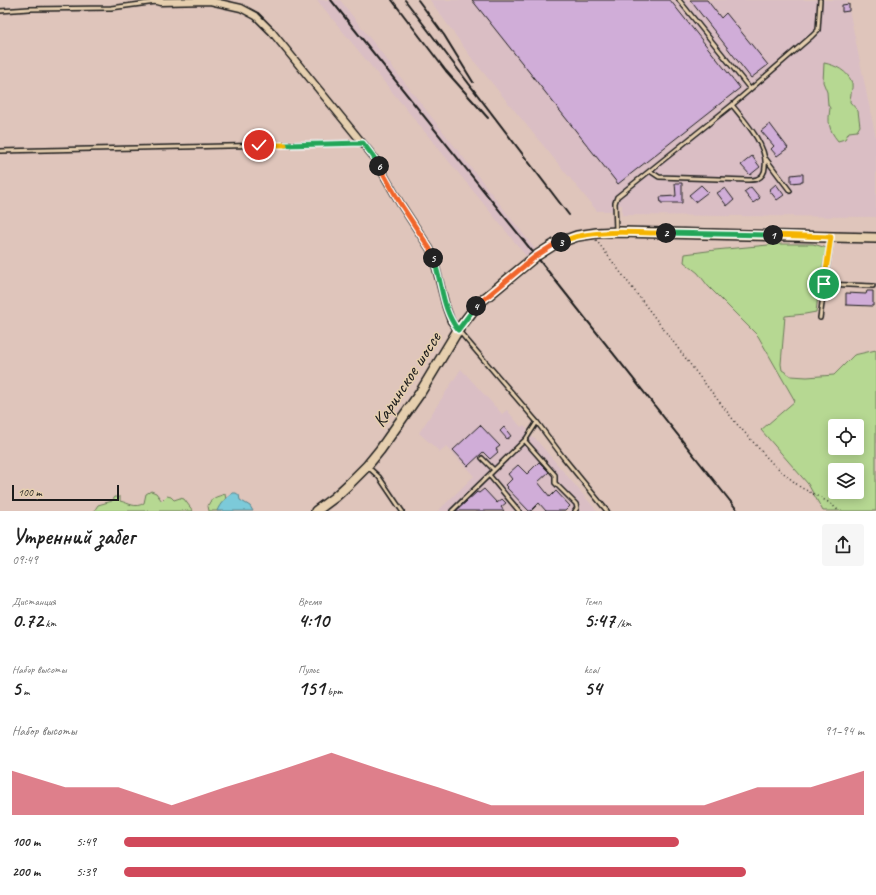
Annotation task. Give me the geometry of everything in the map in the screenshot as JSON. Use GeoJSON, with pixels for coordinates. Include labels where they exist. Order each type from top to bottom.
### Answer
{"type":"FeatureCollection","features":[{"type":"Feature","properties":{"kind":"street"},"geometry":{"type":"LineString","coordinates":[[153,0],[160,2],[210,1],[241,8],[256,16],[272,32],[373,156],[400,203],[430,249],[446,307],[451,321],[458,330]]}},
{"type":"Feature","properties":{"kind":"street","name":"Каринское шоссе"},"geometry":{"type":"LineString","coordinates":[[316,511],[348,485],[367,466],[380,450],[420,393],[458,330],[478,304],[536,256],[555,244],[577,236],[616,233],[876,238]]}},
{"type":"Feature","properties":{"kind":"lane"},"geometry":{"type":"LineString","coordinates":[[679,0],[750,89]]}},
{"type":"Feature","properties":{"kind":"lane"},"geometry":{"type":"LineString","coordinates":[[616,233],[615,203],[617,197],[732,105],[812,36],[818,30],[820,0]]}},
{"type":"Feature","properties":{"kind":"lane"},"geometry":{"type":"LineString","coordinates":[[0,11],[29,9],[110,8],[160,2]]}},
{"type":"Feature","properties":{"kind":"lane"},"geometry":{"type":"LineString","coordinates":[[732,105],[751,129],[763,150],[766,159],[790,191]]}},
{"type":"Feature","properties":{"kind":"lane"},"geometry":{"type":"LineString","coordinates":[[0,151],[363,143]]}},
{"type":"Feature","properties":{"kind":"lane"},"geometry":{"type":"LineString","coordinates":[[650,171],[659,177],[748,180],[757,179],[762,175],[765,171],[766,159]]}},
{"type":"Feature","properties":{"kind":"lane"},"geometry":{"type":"LineString","coordinates":[[820,318],[831,237]]}},
{"type":"Feature","properties":{"kind":"lane"},"geometry":{"type":"LineString","coordinates":[[824,284],[873,286]]}},
{"type":"Feature","properties":{"kind":"lane"},"geometry":{"type":"LineString","coordinates":[[458,330],[536,422],[607,511]]}},
{"type":"Feature","properties":{"kind":"lane"},"geometry":{"type":"LineString","coordinates":[[452,511],[525,441],[536,422]]}},
{"type":"Feature","properties":{"kind":"lane"},"geometry":{"type":"LineString","coordinates":[[525,441],[555,475],[556,483],[576,504],[577,508],[575,511]]}},
{"type":"Feature","properties":{"kind":"lane"},"geometry":{"type":"LineString","coordinates":[[482,458],[494,470]]}},
{"type":"Feature","properties":{"kind":"lane"},"geometry":{"type":"LineString","coordinates":[[367,466],[379,477],[402,511]]}},
{"type":"Feature","properties":{"kind":"lane"},"geometry":{"type":"LineString","coordinates":[[489,475],[519,511]]}},
{"type":"Feature","properties":{"kind":"path"},"geometry":{"type":"LineString","coordinates":[[591,234],[736,423],[772,463],[800,487],[830,503],[839,511]]}},
{"type":"Feature","properties":{"kind":"shaded area"},"geometry":{"type":"Polygon","coordinates":[[[317,0],[340,0],[535,249],[527,257],[317,0]]]}},
{"type":"Feature","properties":{"kind":"shaded area"},"geometry":{"type":"Polygon","coordinates":[[[430,0],[847,0],[876,138],[876,217],[622,215],[622,205],[612,205],[612,211],[597,211],[473,60],[430,0]]]}},
{"type":"Feature","properties":{"kind":"shaded area"},"geometry":{"type":"Polygon","coordinates":[[[461,369],[502,414],[507,410],[521,427],[524,425],[532,437],[534,437],[597,511],[438,511],[474,476],[446,446],[440,452],[419,433],[461,369]]]}},
{"type":"Feature","properties":{"kind":"green space"},"geometry":{"type":"Polygon","coordinates":[[[824,63],[841,69],[850,79],[852,85],[850,102],[858,111],[860,126],[857,131],[849,132],[845,139],[838,141],[832,133],[830,125],[830,108],[828,105],[827,92],[823,82],[824,63]]]}},
{"type":"Feature","properties":{"kind":"green space"},"geometry":{"type":"Polygon","coordinates":[[[779,244],[813,244],[827,248],[820,279],[816,312],[785,316],[781,364],[782,370],[791,376],[807,377],[834,375],[854,355],[876,350],[876,511],[823,511],[808,484],[761,430],[795,401],[758,336],[708,286],[698,273],[684,262],[685,254],[779,244]]]}},
{"type":"Feature","properties":{"kind":"green space"},"geometry":{"type":"Polygon","coordinates":[[[151,491],[156,493],[162,501],[167,496],[174,500],[180,498],[184,499],[193,511],[94,511],[98,505],[112,501],[115,497],[120,497],[120,501],[132,505],[141,505],[144,503],[146,494],[151,491]]]}},
{"type":"Feature","properties":{"kind":"green space"},"geometry":{"type":"Polygon","coordinates":[[[225,494],[226,500],[221,511],[209,511],[208,506],[211,501],[225,494]]]}},
{"type":"Feature","properties":{"kind":"water"},"geometry":{"type":"Polygon","coordinates":[[[233,493],[239,495],[240,500],[250,506],[253,511],[217,511],[224,501],[233,493]]]}},
{"type":"Feature","properties":{"kind":"building"},"geometry":{"type":"Polygon","coordinates":[[[472,0],[670,0],[740,88],[618,184],[472,0]]]}},
{"type":"Feature","properties":{"kind":"building"},"geometry":{"type":"Polygon","coordinates":[[[690,0],[707,0],[721,18],[726,13],[768,65],[751,78],[690,0]]]}},
{"type":"Feature","properties":{"kind":"building"},"geometry":{"type":"Polygon","coordinates":[[[849,4],[849,11],[842,12],[842,5],[849,4]]]}},
{"type":"Feature","properties":{"kind":"building"},"geometry":{"type":"Polygon","coordinates":[[[770,124],[788,148],[777,156],[771,149],[774,146],[761,131],[770,124]]]}},
{"type":"Feature","properties":{"kind":"building"},"geometry":{"type":"Polygon","coordinates":[[[752,156],[760,167],[750,175],[741,165],[752,156]]]}},
{"type":"Feature","properties":{"kind":"building"},"geometry":{"type":"Polygon","coordinates":[[[803,174],[803,181],[791,183],[791,175],[803,174]]]}},
{"type":"Feature","properties":{"kind":"building"},"geometry":{"type":"Polygon","coordinates":[[[675,183],[682,183],[682,203],[661,203],[660,197],[676,196],[675,183]]]}},
{"type":"Feature","properties":{"kind":"building"},"geometry":{"type":"Polygon","coordinates":[[[776,184],[784,195],[777,200],[769,190],[776,184]]]}},
{"type":"Feature","properties":{"kind":"building"},"geometry":{"type":"Polygon","coordinates":[[[701,185],[708,192],[695,202],[689,195],[701,185]]]}},
{"type":"Feature","properties":{"kind":"building"},"geometry":{"type":"Polygon","coordinates":[[[751,187],[760,198],[753,203],[744,192],[751,187]]]}},
{"type":"Feature","properties":{"kind":"building"},"geometry":{"type":"Polygon","coordinates":[[[725,188],[734,200],[727,206],[717,193],[725,188]]]}},
{"type":"Feature","properties":{"kind":"building"},"geometry":{"type":"Polygon","coordinates":[[[867,291],[873,291],[873,306],[846,305],[846,293],[866,294],[867,291]]]}},
{"type":"Feature","properties":{"kind":"building"},"geometry":{"type":"Polygon","coordinates":[[[480,425],[500,446],[496,449],[498,452],[490,459],[483,452],[468,466],[453,450],[480,425]]]}},
{"type":"Feature","properties":{"kind":"building"},"geometry":{"type":"Polygon","coordinates":[[[504,427],[511,436],[507,439],[500,431],[504,427]]]}},
{"type":"Feature","properties":{"kind":"building"},"geometry":{"type":"Polygon","coordinates":[[[539,462],[549,472],[538,482],[550,497],[556,491],[570,506],[565,511],[546,511],[539,503],[531,511],[529,511],[507,488],[508,487],[506,485],[512,479],[508,474],[518,465],[527,474],[539,462]]]}},
{"type":"Feature","properties":{"kind":"building"},"geometry":{"type":"Polygon","coordinates":[[[484,489],[497,503],[502,499],[506,503],[501,507],[504,511],[456,511],[477,492],[479,493],[484,489]]]}},
{"type":"Feature","properties":{"kind":"railway"},"geometry":{"type":"LineString","coordinates":[[331,0],[738,511]]}},
{"type":"Feature","properties":{"kind":"railway"},"geometry":{"type":"LineString","coordinates":[[392,0],[446,71],[488,118]]}},
{"type":"Feature","properties":{"kind":"railway"},"geometry":{"type":"LineString","coordinates":[[405,0],[569,215]]}},
{"type":"Feature","properties":{"kind":"railway"},"geometry":{"type":"LineString","coordinates":[[418,0],[444,35],[473,82]]}},
{"type":"Feature","properties":{"kind":"route"},"geometry":{"type":"LineString","coordinates":[[259,145],[363,143],[373,156],[400,203],[430,249],[446,307],[451,321],[458,330],[478,304],[536,256],[555,244],[577,236],[597,233],[621,232],[831,237],[824,284]]}}]}
